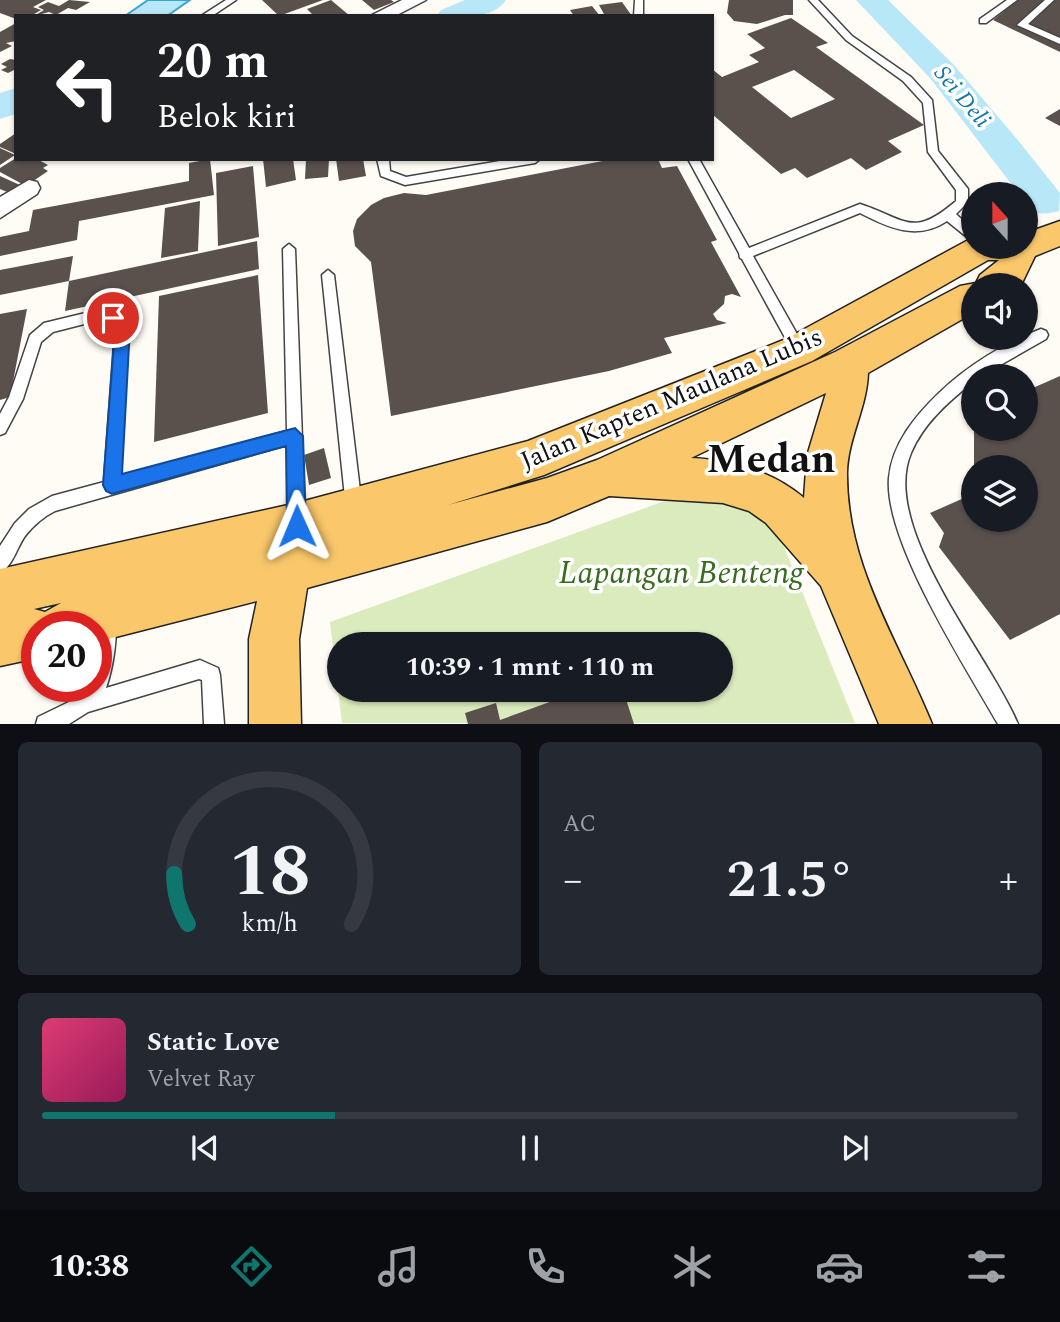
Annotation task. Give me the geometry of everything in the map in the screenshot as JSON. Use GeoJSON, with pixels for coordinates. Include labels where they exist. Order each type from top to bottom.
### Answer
{"type":"FeatureCollection","features":[{"type":"Feature","properties":{"kind":"main road","name":"Jalan Kapten Maulana Lubis"},"geometry":{"type":"LineString","coordinates":[[112,615],[285,572],[547,500],[602,463],[908,285],[991,259]]}},
{"type":"Feature","properties":{"kind":"main road","name":"Jalan Kapten Maulana Lubis"},"geometry":{"type":"LineString","coordinates":[[0,593],[297,526],[529,461],[602,463],[849,365],[961,303]]}},
{"type":"Feature","properties":{"kind":"main road"},"geometry":{"type":"LineString","coordinates":[[849,365],[844,407],[826,469],[826,506],[837,569],[906,723]]}},
{"type":"Feature","properties":{"kind":"main road"},"geometry":{"type":"LineString","coordinates":[[602,463],[714,482],[765,496],[783,509],[837,569]]}},
{"type":"Feature","properties":{"kind":"main road"},"geometry":{"type":"LineString","coordinates":[[275,723],[274,639],[285,572],[297,526]]}},
{"type":"Feature","properties":{"kind":"main road"},"geometry":{"type":"LineString","coordinates":[[0,641],[21,636]]}},
{"type":"Feature","properties":{"kind":"street"},"geometry":{"type":"LineString","coordinates":[[384,14],[417,0]]}},
{"type":"Feature","properties":{"kind":"street"},"geometry":{"type":"LineString","coordinates":[[0,209],[29,188]]}},
{"type":"Feature","properties":{"kind":"lane"},"geometry":{"type":"LineString","coordinates":[[208,14],[232,0]]}},
{"type":"Feature","properties":{"kind":"lane"},"geometry":{"type":"LineString","coordinates":[[744,255],[860,208],[903,229],[914,230],[926,228],[949,215],[962,202],[962,189],[933,152],[928,102],[907,79],[849,38],[813,0]]}},
{"type":"Feature","properties":{"kind":"lane"},"geometry":{"type":"LineString","coordinates":[[983,21],[1013,0]]}},
{"type":"Feature","properties":{"kind":"lane"},"geometry":{"type":"LineString","coordinates":[[1051,0],[1022,25],[1060,41]]}},
{"type":"Feature","properties":{"kind":"lane"},"geometry":{"type":"LineString","coordinates":[[383,161],[385,173],[405,181],[524,161]]}},
{"type":"Feature","properties":{"kind":"lane"},"geometry":{"type":"LineString","coordinates":[[694,161],[799,350]]}},
{"type":"Feature","properties":{"kind":"lane"},"geometry":{"type":"LineString","coordinates":[[949,215],[961,226]]}},
{"type":"Feature","properties":{"kind":"lane"},"geometry":{"type":"LineString","coordinates":[[289,249],[297,526]]}},
{"type":"Feature","properties":{"kind":"lane"},"geometry":{"type":"LineString","coordinates":[[328,275],[355,509]]}},
{"type":"Feature","properties":{"kind":"lane"},"geometry":{"type":"LineString","coordinates":[[0,428],[16,400],[35,339],[49,327],[102,314],[113,318],[122,327],[112,485]]}},
{"type":"Feature","properties":{"kind":"lane"},"geometry":{"type":"LineString","coordinates":[[1009,723],[918,560],[901,512],[896,478],[908,439],[937,405],[1001,353],[1041,335]]}},
{"type":"Feature","properties":{"kind":"lane"},"geometry":{"type":"LineString","coordinates":[[0,564],[14,539],[37,511],[112,485],[295,436]]}},
{"type":"Feature","properties":{"kind":"lane"},"geometry":{"type":"LineString","coordinates":[[45,723],[71,715],[87,703],[200,669],[211,675],[214,723]]}},
{"type":"Feature","properties":{"kind":"green space","name":"Lapangan Benteng"},"geometry":{"type":"Polygon","coordinates":[[[670,499],[768,507],[855,723],[342,723],[340,702],[733,702],[733,632],[331,632],[330,622],[670,499]]]}},
{"type":"Feature","properties":{"kind":"water"},"geometry":{"type":"Polygon","coordinates":[[[148,0],[190,0],[170,14],[128,14],[148,0]]]}},
{"type":"Feature","properties":{"kind":"building"},"geometry":{"type":"Polygon","coordinates":[[[0,0],[46,0],[33,7],[41,10],[34,14],[14,14],[14,18],[0,13],[0,0]]]}},
{"type":"Feature","properties":{"kind":"building"},"geometry":{"type":"Polygon","coordinates":[[[69,0],[90,2],[76,10],[68,8],[58,14],[37,14],[44,10],[38,7],[48,2],[59,6],[69,0]]]}},
{"type":"Feature","properties":{"kind":"building"},"geometry":{"type":"Polygon","coordinates":[[[262,0],[323,0],[284,14],[277,14],[262,0]]]}},
{"type":"Feature","properties":{"kind":"building"},"geometry":{"type":"Polygon","coordinates":[[[331,0],[348,14],[312,14],[307,9],[331,0]]]}},
{"type":"Feature","properties":{"kind":"building"},"geometry":{"type":"Polygon","coordinates":[[[362,0],[391,0],[394,2],[374,10],[362,0]]]}},
{"type":"Feature","properties":{"kind":"building"},"geometry":{"type":"Polygon","coordinates":[[[729,0],[793,0],[793,15],[757,24],[734,21],[727,13],[729,0]]]}},
{"type":"Feature","properties":{"kind":"building"},"geometry":{"type":"Polygon","coordinates":[[[1018,0],[1060,0],[1060,52],[993,20],[1018,0]]]}},
{"type":"Feature","properties":{"kind":"building"},"geometry":{"type":"Polygon","coordinates":[[[622,2],[631,14],[604,14],[599,5],[622,2]]]}},
{"type":"Feature","properties":{"kind":"building"},"geometry":{"type":"Polygon","coordinates":[[[592,6],[598,14],[573,14],[570,10],[592,6]]]}},
{"type":"Feature","properties":{"kind":"building"},"geometry":{"type":"Polygon","coordinates":[[[791,18],[828,43],[816,47],[924,125],[888,141],[902,152],[866,170],[851,158],[807,178],[795,168],[781,174],[714,116],[714,71],[722,77],[759,62],[749,55],[765,48],[747,34],[791,18]],[[794,70],[752,87],[791,118],[835,99],[794,70]]]}},
{"type":"Feature","properties":{"kind":"building"},"geometry":{"type":"Polygon","coordinates":[[[14,24],[14,41],[6,43],[12,46],[0,52],[0,32],[14,24]]]}},
{"type":"Feature","properties":{"kind":"building"},"geometry":{"type":"Polygon","coordinates":[[[14,60],[14,70],[8,73],[1,70],[7,67],[1,64],[14,60]]]}},
{"type":"Feature","properties":{"kind":"building"},"geometry":{"type":"Polygon","coordinates":[[[1060,109],[1060,126],[1045,118],[1060,109]]]}},
{"type":"Feature","properties":{"kind":"building"},"geometry":{"type":"Polygon","coordinates":[[[14,134],[14,153],[0,147],[0,144],[14,134]]]}},
{"type":"Feature","properties":{"kind":"building"},"geometry":{"type":"Polygon","coordinates":[[[0,148],[14,155],[14,156],[0,165],[0,148]]]}},
{"type":"Feature","properties":{"kind":"building"},"geometry":{"type":"Polygon","coordinates":[[[14,159],[41,161],[48,165],[43,168],[48,171],[26,186],[0,172],[0,168],[14,159]]]}},
{"type":"Feature","properties":{"kind":"building"},"geometry":{"type":"Polygon","coordinates":[[[210,161],[214,195],[79,221],[77,240],[0,256],[0,237],[29,231],[33,210],[189,181],[189,163],[210,161]]]}},
{"type":"Feature","properties":{"kind":"building"},"geometry":{"type":"Polygon","coordinates":[[[263,161],[293,161],[296,180],[266,187],[263,161]]]}},
{"type":"Feature","properties":{"kind":"building"},"geometry":{"type":"Polygon","coordinates":[[[306,161],[329,161],[328,177],[305,179],[306,161]]]}},
{"type":"Feature","properties":{"kind":"building"},"geometry":{"type":"Polygon","coordinates":[[[336,161],[363,161],[366,176],[339,181],[336,161]]]}},
{"type":"Feature","properties":{"kind":"building"},"geometry":{"type":"Polygon","coordinates":[[[603,161],[659,161],[662,168],[677,166],[717,240],[711,242],[741,297],[732,294],[725,296],[724,304],[713,314],[717,320],[727,323],[664,338],[672,353],[609,371],[391,416],[371,262],[355,246],[353,231],[357,219],[371,205],[384,198],[404,193],[426,195],[603,161]]]}},
{"type":"Feature","properties":{"kind":"building"},"geometry":{"type":"Polygon","coordinates":[[[253,166],[259,237],[218,246],[216,173],[253,166]]]}},
{"type":"Feature","properties":{"kind":"building"},"geometry":{"type":"Polygon","coordinates":[[[0,176],[22,186],[12,194],[0,189],[0,176]]]}},
{"type":"Feature","properties":{"kind":"building"},"geometry":{"type":"Polygon","coordinates":[[[200,201],[198,251],[161,258],[165,208],[200,201]]]}},
{"type":"Feature","properties":{"kind":"building"},"geometry":{"type":"Polygon","coordinates":[[[257,241],[259,269],[65,311],[69,281],[257,241]]]}},
{"type":"Feature","properties":{"kind":"building"},"geometry":{"type":"Polygon","coordinates":[[[73,256],[69,281],[0,295],[0,270],[73,256]]]}},
{"type":"Feature","properties":{"kind":"building"},"geometry":{"type":"Polygon","coordinates":[[[258,275],[268,413],[154,442],[159,296],[258,275]]]}},
{"type":"Feature","properties":{"kind":"building"},"geometry":{"type":"Polygon","coordinates":[[[27,309],[10,397],[0,400],[0,314],[27,309]]]}},
{"type":"Feature","properties":{"kind":"building"},"geometry":{"type":"Polygon","coordinates":[[[1060,376],[1060,614],[1010,640],[939,547],[944,533],[930,513],[961,499],[961,532],[1038,532],[1038,455],[974,455],[974,441],[1038,441],[1038,386],[1060,376]]]}},
{"type":"Feature","properties":{"kind":"building"},"geometry":{"type":"Polygon","coordinates":[[[324,448],[331,478],[309,485],[304,455],[324,448]]]}},
{"type":"Feature","properties":{"kind":"building"},"geometry":{"type":"Polygon","coordinates":[[[550,702],[627,702],[634,724],[468,724],[465,713],[496,703],[500,720],[550,702]]]}},
{"type":"Feature","properties":{"kind":"waterway","name":"Sei Deli"},"geometry":{"type":"LineString","coordinates":[[457,14],[491,0]]}},
{"type":"Feature","properties":{"kind":"waterway","name":"Sei Deli"},"geometry":{"type":"LineString","coordinates":[[871,0],[919,47],[963,96],[1045,201]]}},
{"type":"Feature","properties":{"kind":"waterway"},"geometry":{"type":"LineString","coordinates":[[0,108],[14,100]]}},
{"type":"Feature","properties":{"kind":"district","name":"Medan"},"geometry":{"type":"Point","coordinates":[771,458]}},
{"type":"Feature","properties":{"kind":"route"},"geometry":{"type":"LineString","coordinates":[[113,318],[122,327],[112,485],[295,436],[297,526]]}}]}
